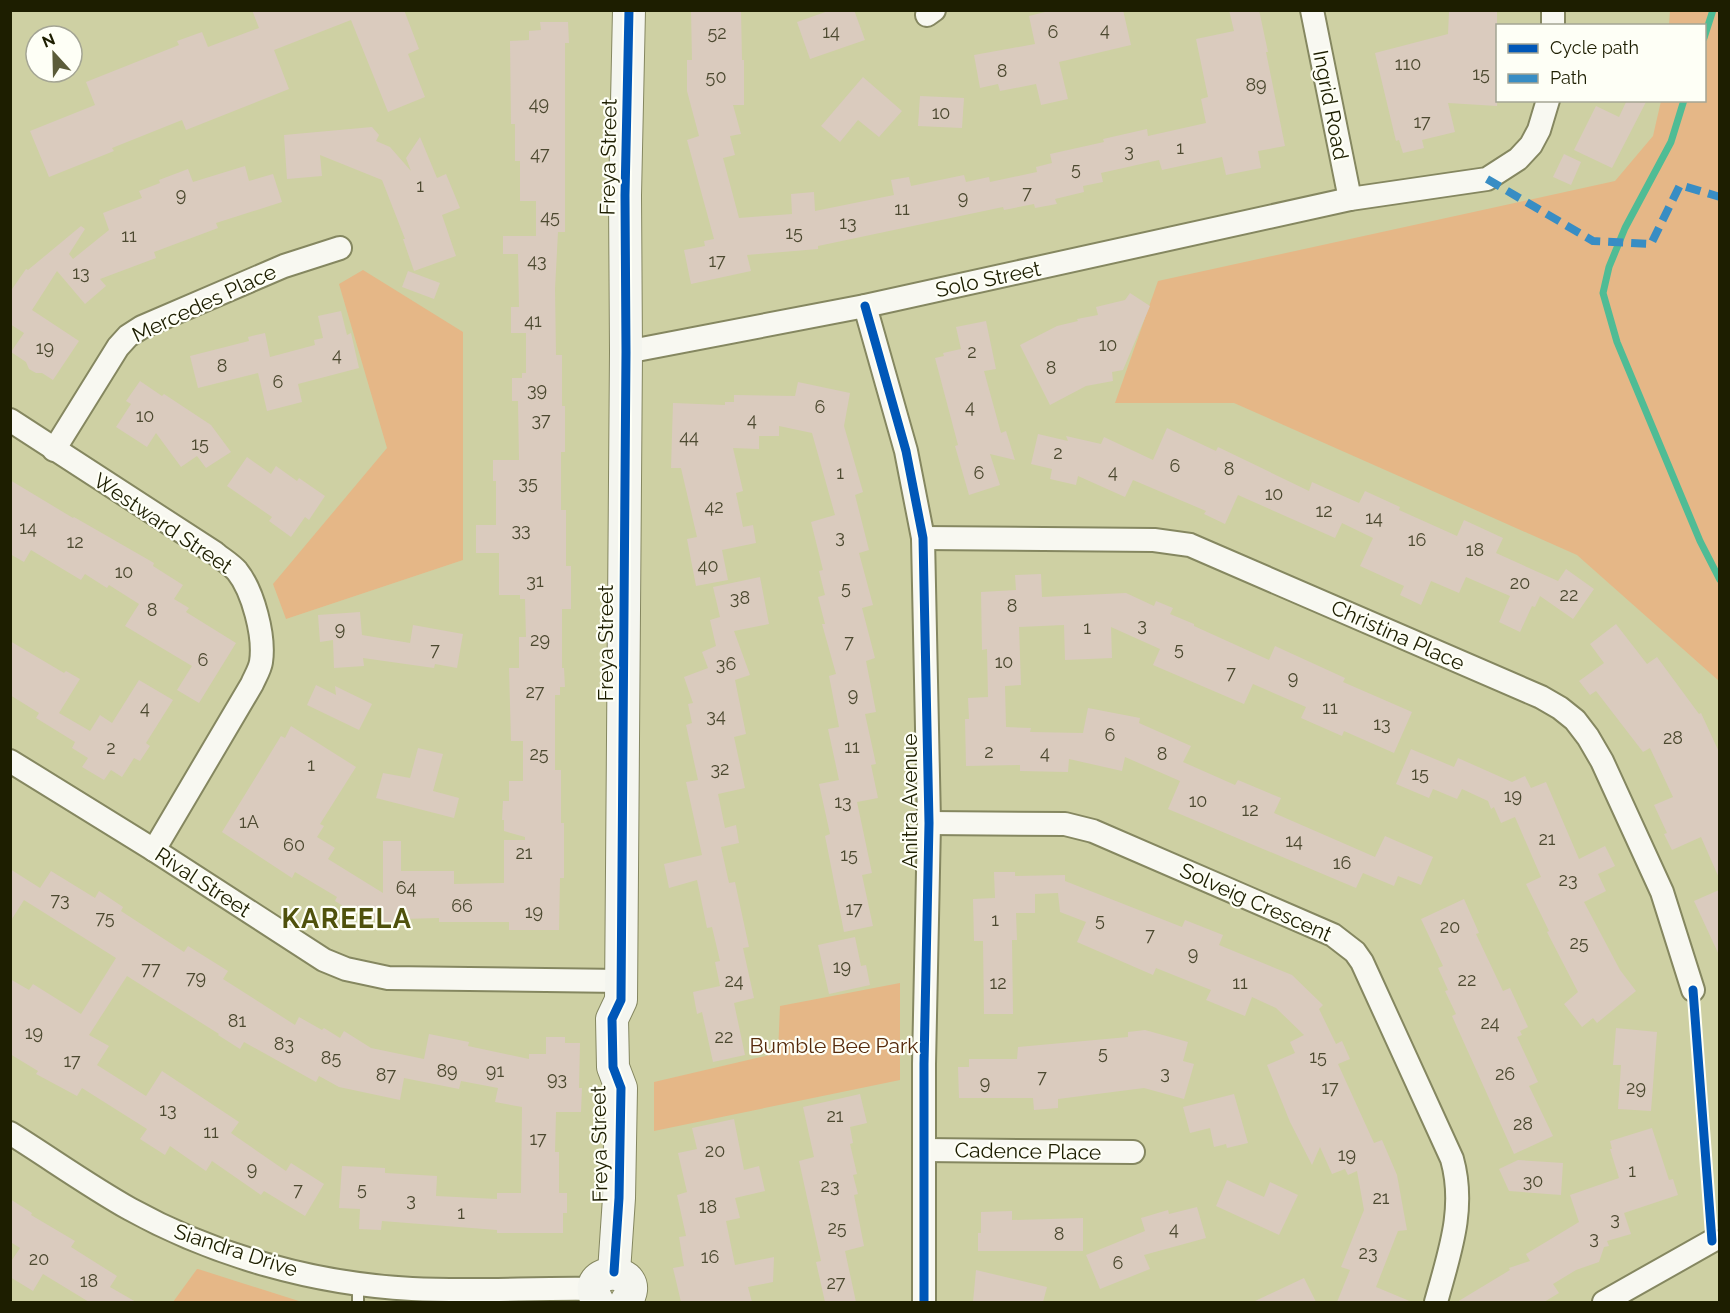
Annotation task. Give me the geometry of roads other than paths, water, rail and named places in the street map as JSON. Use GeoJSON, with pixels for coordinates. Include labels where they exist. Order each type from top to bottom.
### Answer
{"type":"FeatureCollection","features":[{"type":"Feature","properties":{"kind":"street","name":"Freya Street"},"geometry":{"type":"LineString","coordinates":[[602,1288],[619,1197],[621,1088],[632,1066],[631,1018],[621,991],[625,195],[629,10]]}},
{"type":"Feature","properties":{"kind":"street","name":"Ingrid Road"},"geometry":{"type":"LineString","coordinates":[[1312,10],[1350,199]]}},
{"type":"Feature","properties":{"kind":"street","name":"Solo Street"},"geometry":{"type":"LineString","coordinates":[[626,352],[865,306],[1350,199],[1487,179],[1518,159],[1531,145],[1539,130],[1547,102]]}},
{"type":"Feature","properties":{"kind":"street","name":"Mercedes Place"},"geometry":{"type":"LineString","coordinates":[[54,450],[118,347],[128,336],[141,327],[284,266],[340,248]]}},
{"type":"Feature","properties":{"kind":"street","name":"Anitra Avenue"},"geometry":{"type":"LineString","coordinates":[[865,306],[906,451],[923,538],[929,823],[924,1302]]}},
{"type":"Feature","properties":{"kind":"street","name":"Westward Street"},"geometry":{"type":"LineString","coordinates":[[10,420],[214,553],[236,571],[247,588],[257,616],[262,644],[261,664],[252,684],[154,850]]}},
{"type":"Feature","properties":{"kind":"street","name":"Christina Place"},"geometry":{"type":"LineString","coordinates":[[923,538],[1154,540],[1190,545],[1541,697],[1560,708],[1575,720],[1602,761],[1662,892],[1693,990]]}},
{"type":"Feature","properties":{"kind":"street","name":"Rival Street"},"geometry":{"type":"LineString","coordinates":[[10,761],[154,850],[324,960],[346,969],[388,978],[621,991]]}},
{"type":"Feature","properties":{"kind":"street","name":"Solveig Crescent"},"geometry":{"type":"LineString","coordinates":[[929,823],[1065,824],[1093,831],[1333,935],[1354,952],[1362,962],[1452,1159],[1458,1179],[1459,1203],[1456,1226],[1436,1302]]}},
{"type":"Feature","properties":{"kind":"street","name":"Siandra Drive"},"geometry":{"type":"LineString","coordinates":[[10,1133],[129,1209],[204,1243],[358,1293],[412,1289],[602,1288]]}},
{"type":"Feature","properties":{"kind":"street","name":"Cadence Place"},"geometry":{"type":"LineString","coordinates":[[924,1150],[1133,1152]]}},
{"type":"Feature","properties":{"kind":"street"},"geometry":{"type":"LineString","coordinates":[[1604,1302],[1712,1241]]}},
{"type":"Feature","properties":{"kind":"street"},"geometry":{"type":"LineString","coordinates":[[602,1288],[620,1274],[629,1282],[631,1293],[626,1302]]}},
{"type":"Feature","properties":{"kind":"waterway"},"geometry":{"type":"LineString","coordinates":[[1706,32],[1713,10]]}},
{"type":"Feature","properties":{"kind":"waterway"},"geometry":{"type":"LineString","coordinates":[[1683,102],[1671,142],[1625,228],[1609,267],[1603,293],[1617,342],[1700,541],[1720,580]]}},
{"type":"Feature","properties":{"kind":"district","name":"KAREELA"},"geometry":{"type":"Point","coordinates":[347,918]}},
{"type":"Feature","properties":{"kind":"park label","name":"Bumble Bee Park"},"geometry":{"type":"Point","coordinates":[834,1045]}}]}
